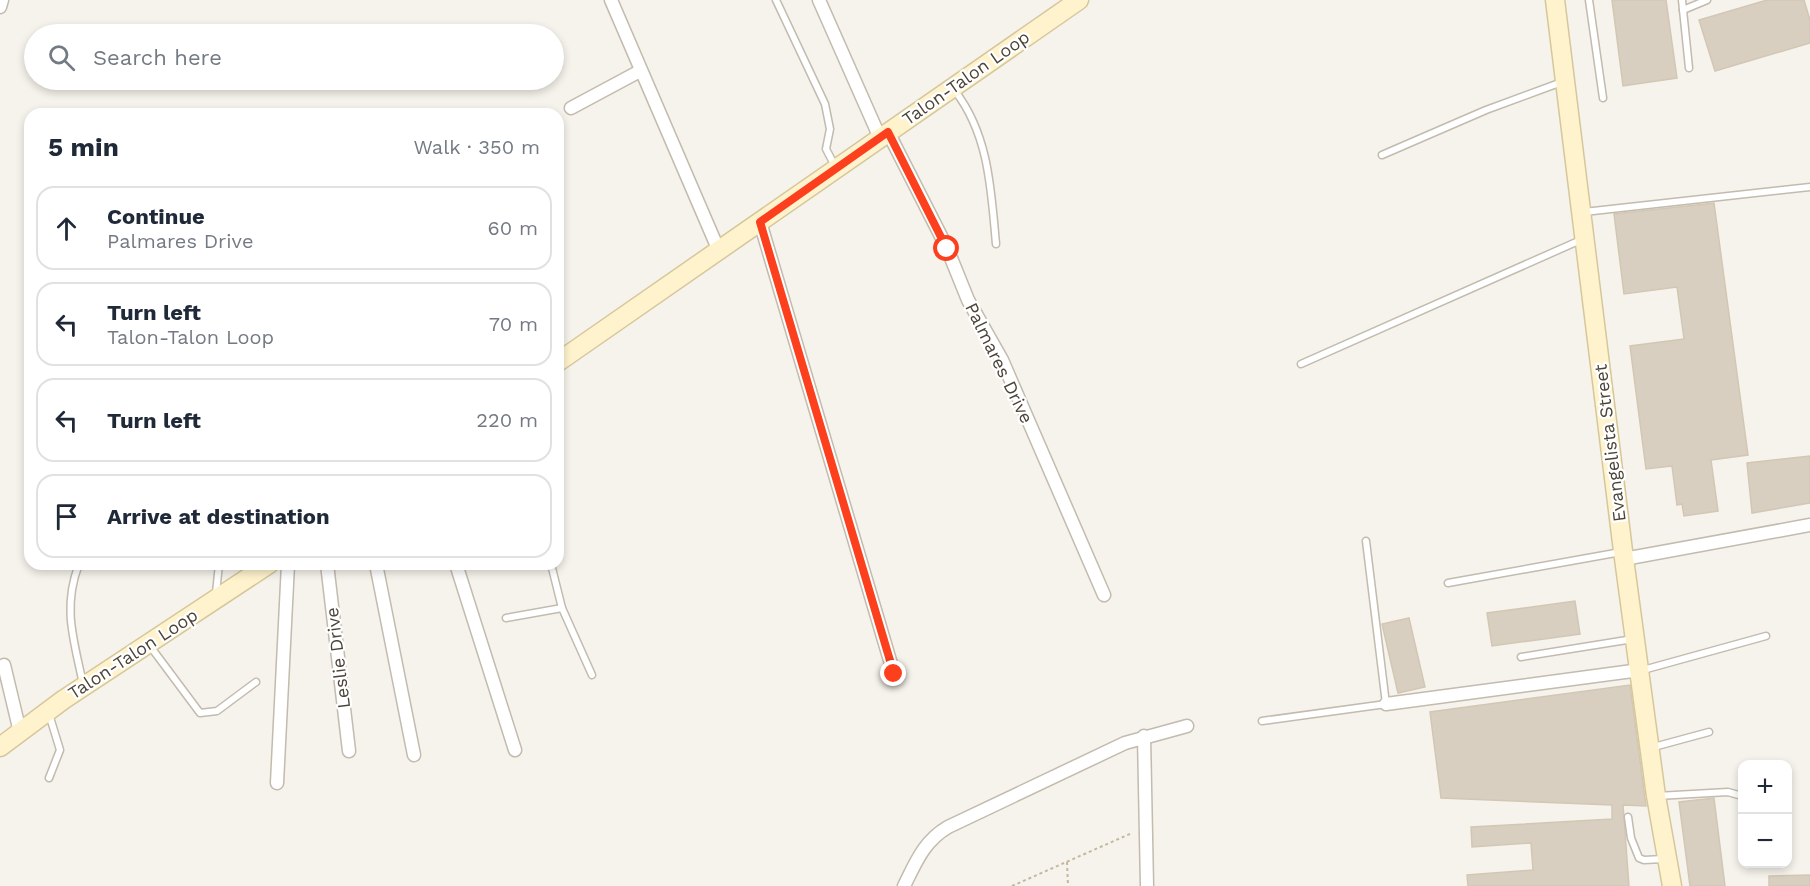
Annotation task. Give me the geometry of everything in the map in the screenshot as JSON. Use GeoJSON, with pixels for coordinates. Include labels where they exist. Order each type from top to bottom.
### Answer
{"type":"FeatureCollection","features":[{"type":"Feature","properties":{"kind":"street"},"geometry":{"type":"LineString","coordinates":[[0,7],[2,0]]}},
{"type":"Feature","properties":{"kind":"street"},"geometry":{"type":"LineString","coordinates":[[611,0],[718,251]]}},
{"type":"Feature","properties":{"kind":"street","name":"Palmares Drive"},"geometry":{"type":"LineString","coordinates":[[819,0],[884,135],[947,249],[968,300],[1002,360],[1104,595]]}},
{"type":"Feature","properties":{"kind":"street","name":"Talon-Talon Loop"},"geometry":{"type":"LineString","coordinates":[[564,358],[1079,0]]}},
{"type":"Feature","properties":{"kind":"street","name":"Evangelista Street"},"geometry":{"type":"LineString","coordinates":[[1555,0],[1635,639],[1656,796],[1672,886]]}},
{"type":"Feature","properties":{"kind":"street"},"geometry":{"type":"LineString","coordinates":[[571,108],[640,71]]}},
{"type":"Feature","properties":{"kind":"street"},"geometry":{"type":"LineString","coordinates":[[760,222],[894,674]]}},
{"type":"Feature","properties":{"kind":"street"},"geometry":{"type":"LineString","coordinates":[[1624,555],[1810,525]]}},
{"type":"Feature","properties":{"kind":"street","name":"Talon-Talon Loop"},"geometry":{"type":"LineString","coordinates":[[0,747],[84,687],[260,570]]}},
{"type":"Feature","properties":{"kind":"street"},"geometry":{"type":"LineString","coordinates":[[277,783],[288,570]]}},
{"type":"Feature","properties":{"kind":"street","name":"Leslie Drive"},"geometry":{"type":"LineString","coordinates":[[328,570],[349,751]]}},
{"type":"Feature","properties":{"kind":"street"},"geometry":{"type":"LineString","coordinates":[[377,570],[414,755]]}},
{"type":"Feature","properties":{"kind":"street"},"geometry":{"type":"LineString","coordinates":[[458,570],[515,750]]}},
{"type":"Feature","properties":{"kind":"street"},"geometry":{"type":"LineString","coordinates":[[4,665],[20,732]]}},
{"type":"Feature","properties":{"kind":"street"},"geometry":{"type":"LineString","coordinates":[[1386,704],[1640,670]]}},
{"type":"Feature","properties":{"kind":"street"},"geometry":{"type":"LineString","coordinates":[[904,886],[921,851],[941,831],[1025,789],[1144,735],[1187,726]]}},
{"type":"Feature","properties":{"kind":"street"},"geometry":{"type":"LineString","coordinates":[[1144,735],[1147,886]]}},
{"type":"Feature","properties":{"kind":"lane"},"geometry":{"type":"LineString","coordinates":[[776,0],[825,104],[830,129],[826,149],[836,169]]}},
{"type":"Feature","properties":{"kind":"lane"},"geometry":{"type":"LineString","coordinates":[[1589,0],[1603,98]]}},
{"type":"Feature","properties":{"kind":"lane"},"geometry":{"type":"LineString","coordinates":[[1682,0],[1689,68]]}},
{"type":"Feature","properties":{"kind":"lane"},"geometry":{"type":"LineString","coordinates":[[1683,10],[1707,0]]}},
{"type":"Feature","properties":{"kind":"lane"},"geometry":{"type":"LineString","coordinates":[[1382,155],[1486,110],[1565,81]]}},
{"type":"Feature","properties":{"kind":"lane"},"geometry":{"type":"LineString","coordinates":[[952,87],[974,120],[982,141],[993,196],[996,244]]}},
{"type":"Feature","properties":{"kind":"lane"},"geometry":{"type":"LineString","coordinates":[[1583,212],[1810,187]]}},
{"type":"Feature","properties":{"kind":"lane"},"geometry":{"type":"LineString","coordinates":[[1301,364],[1586,238]]}},
{"type":"Feature","properties":{"kind":"lane"},"geometry":{"type":"LineString","coordinates":[[1262,722],[1386,704],[1366,541]]}},
{"type":"Feature","properties":{"kind":"lane"},"geometry":{"type":"LineString","coordinates":[[1448,583],[1624,555]]}},
{"type":"Feature","properties":{"kind":"lane"},"geometry":{"type":"LineString","coordinates":[[77,570],[69,595],[69,613],[84,687]]}},
{"type":"Feature","properties":{"kind":"lane"},"geometry":{"type":"LineString","coordinates":[[216,599],[218,570]]}},
{"type":"Feature","properties":{"kind":"lane"},"geometry":{"type":"LineString","coordinates":[[552,570],[562,608],[592,675]]}},
{"type":"Feature","properties":{"kind":"lane"},"geometry":{"type":"LineString","coordinates":[[506,618],[562,608]]}},
{"type":"Feature","properties":{"kind":"lane"},"geometry":{"type":"LineString","coordinates":[[1640,670],[1767,636]]}},
{"type":"Feature","properties":{"kind":"lane"},"geometry":{"type":"LineString","coordinates":[[1521,657],[1635,639]]}},
{"type":"Feature","properties":{"kind":"lane"},"geometry":{"type":"LineString","coordinates":[[150,645],[200,713],[217,711],[256,682]]}},
{"type":"Feature","properties":{"kind":"lane"},"geometry":{"type":"LineString","coordinates":[[48,712],[60,750],[49,778]]}},
{"type":"Feature","properties":{"kind":"lane"},"geometry":{"type":"LineString","coordinates":[[1650,748],[1709,732]]}},
{"type":"Feature","properties":{"kind":"lane"},"geometry":{"type":"LineString","coordinates":[[1656,796],[1728,792],[1738,795]]}},
{"type":"Feature","properties":{"kind":"lane"},"geometry":{"type":"LineString","coordinates":[[1628,817],[1631,838],[1639,858],[1655,861],[1667,858]]}},
{"type":"Feature","properties":{"kind":"path"},"geometry":{"type":"LineString","coordinates":[[1012,886],[1145,827]]}},
{"type":"Feature","properties":{"kind":"path"},"geometry":{"type":"LineString","coordinates":[[1066,862],[1068,886]]}},
{"type":"Feature","properties":{"kind":"building"},"geometry":{"type":"Polygon","coordinates":[[[1612,0],[1666,0],[1677,78],[1623,86],[1612,0]]]}},
{"type":"Feature","properties":{"kind":"building"},"geometry":{"type":"Polygon","coordinates":[[[1767,0],[1804,0],[1810,20],[1810,43],[1715,71],[1699,20],[1767,0]]]}},
{"type":"Feature","properties":{"kind":"building"},"geometry":{"type":"Polygon","coordinates":[[[1714,203],[1748,455],[1711,460],[1718,511],[1684,516],[1682,504],[1677,505],[1672,466],[1646,469],[1630,346],[1684,339],[1677,287],[1624,294],[1614,214],[1714,203]]]}},
{"type":"Feature","properties":{"kind":"building"},"geometry":{"type":"Polygon","coordinates":[[[1810,456],[1810,503],[1752,513],[1747,463],[1810,456]]]}},
{"type":"Feature","properties":{"kind":"building"},"geometry":{"type":"Polygon","coordinates":[[[1575,601],[1580,634],[1492,646],[1487,613],[1575,601]]]}},
{"type":"Feature","properties":{"kind":"building"},"geometry":{"type":"Polygon","coordinates":[[[1409,618],[1425,687],[1398,693],[1382,624],[1409,618]]]}},
{"type":"Feature","properties":{"kind":"building"},"geometry":{"type":"Polygon","coordinates":[[[1630,685],[1646,806],[1623,805],[1629,886],[1468,886],[1467,875],[1533,870],[1531,843],[1472,847],[1471,827],[1612,819],[1612,805],[1441,798],[1430,712],[1630,685]]]}},
{"type":"Feature","properties":{"kind":"building"},"geometry":{"type":"Polygon","coordinates":[[[1714,798],[1725,886],[1690,886],[1679,802],[1714,798]]]}},
{"type":"Feature","properties":{"kind":"building"},"geometry":{"type":"Polygon","coordinates":[[[1810,875],[1810,886],[1769,886],[1769,876],[1810,875]]]}},
{"type":"Feature","properties":{"kind":"route"},"geometry":{"type":"LineString","coordinates":[[894,674],[760,222],[888,132],[947,249]]}}]}
